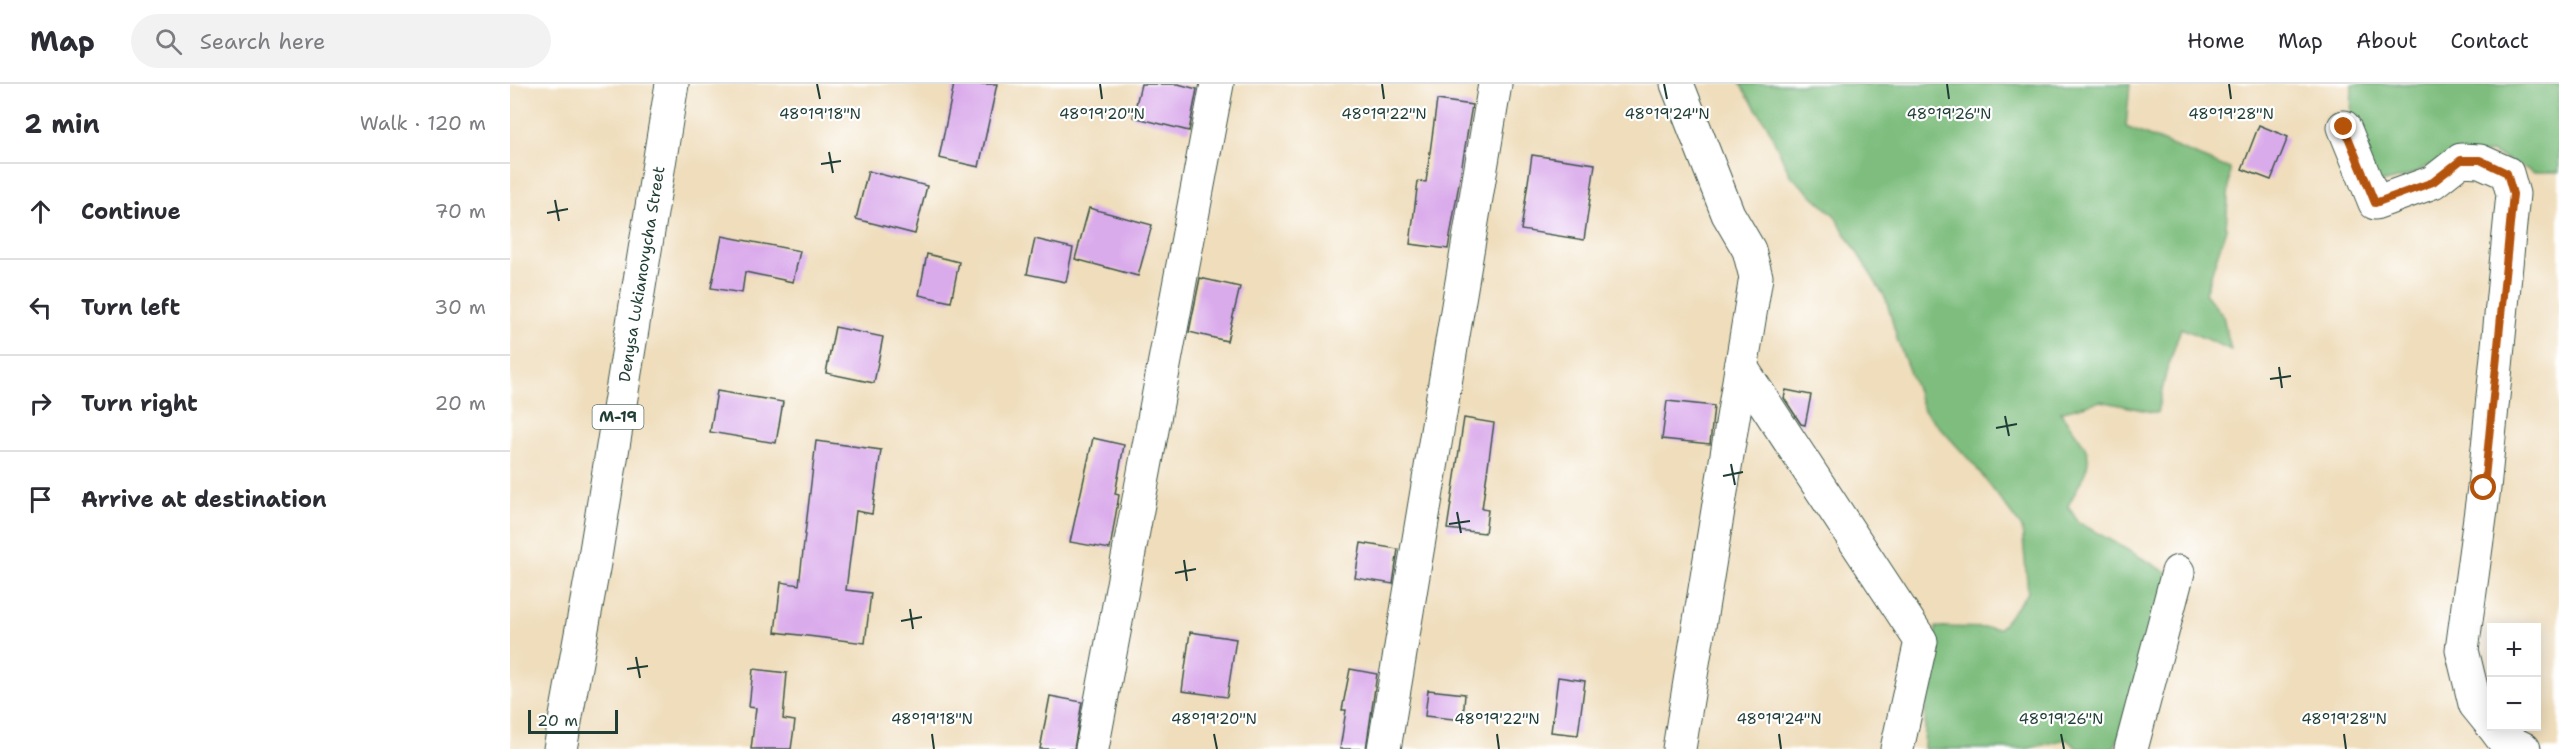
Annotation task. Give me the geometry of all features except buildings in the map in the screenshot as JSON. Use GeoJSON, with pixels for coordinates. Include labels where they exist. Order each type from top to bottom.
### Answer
{"type":"FeatureCollection","features":[{"type":"Feature","properties":{"kind":"main road","name":"Denysa Lukianovycha Street"},"geometry":{"type":"LineString","coordinates":[[560,749],[594,563],[672,84]]}},
{"type":"Feature","properties":{"kind":"main road"},"geometry":{"type":"LineString","coordinates":[[1092,749],[1217,84]]}},
{"type":"Feature","properties":{"kind":"main road"},"geometry":{"type":"LineString","coordinates":[[1384,749],[1495,84]]}},
{"type":"Feature","properties":{"kind":"main road"},"geometry":{"type":"LineString","coordinates":[[1677,84],[1728,214],[1749,250],[1756,278],[1679,749]]}},
{"type":"Feature","properties":{"kind":"main road"},"geometry":{"type":"LineString","coordinates":[[2344,127],[2375,203],[2433,182],[2461,160],[2480,160],[2507,173],[2513,194],[2484,488],[2462,650],[2475,704],[2487,720]]}},
{"type":"Feature","properties":{"kind":"main road"},"geometry":{"type":"LineString","coordinates":[[1741,367],[1921,641],[1897,749]]}},
{"type":"Feature","properties":{"kind":"main road"},"geometry":{"type":"LineString","coordinates":[[2131,749],[2178,572]]}},
{"type":"Feature","properties":{"kind":"main road"},"geometry":{"type":"LineString","coordinates":[[2496,731],[2502,738],[2524,749]]}},
{"type":"Feature","properties":{"kind":"green space"},"geometry":{"type":"Polygon","coordinates":[[[1740,84],[2130,84],[2126,127],[2230,169],[2226,229],[2205,293],[2223,316],[2231,350],[2181,328],[2166,373],[2157,413],[2101,401],[2060,412],[2086,449],[2088,457],[2084,475],[2068,506],[2078,522],[2191,586],[2178,625],[2113,749],[2078,749],[2066,739],[2027,749],[1924,749],[1926,700],[1936,627],[2000,628],[2028,592],[2022,528],[1975,466],[1924,410],[1898,342],[1886,299],[1834,215],[1790,175],[1767,125],[1740,84]]]}},
{"type":"Feature","properties":{"kind":"green space"},"geometry":{"type":"Polygon","coordinates":[[[2352,84],[2559,84],[2559,172],[2533,172],[2491,152],[2439,161],[2405,177],[2377,184],[2351,120],[2352,84]]]}},
{"type":"Feature","properties":{"kind":"route"},"geometry":{"type":"LineString","coordinates":[[2344,127],[2375,203],[2433,182],[2461,160],[2480,160],[2507,173],[2513,194],[2484,488]]}}]}
